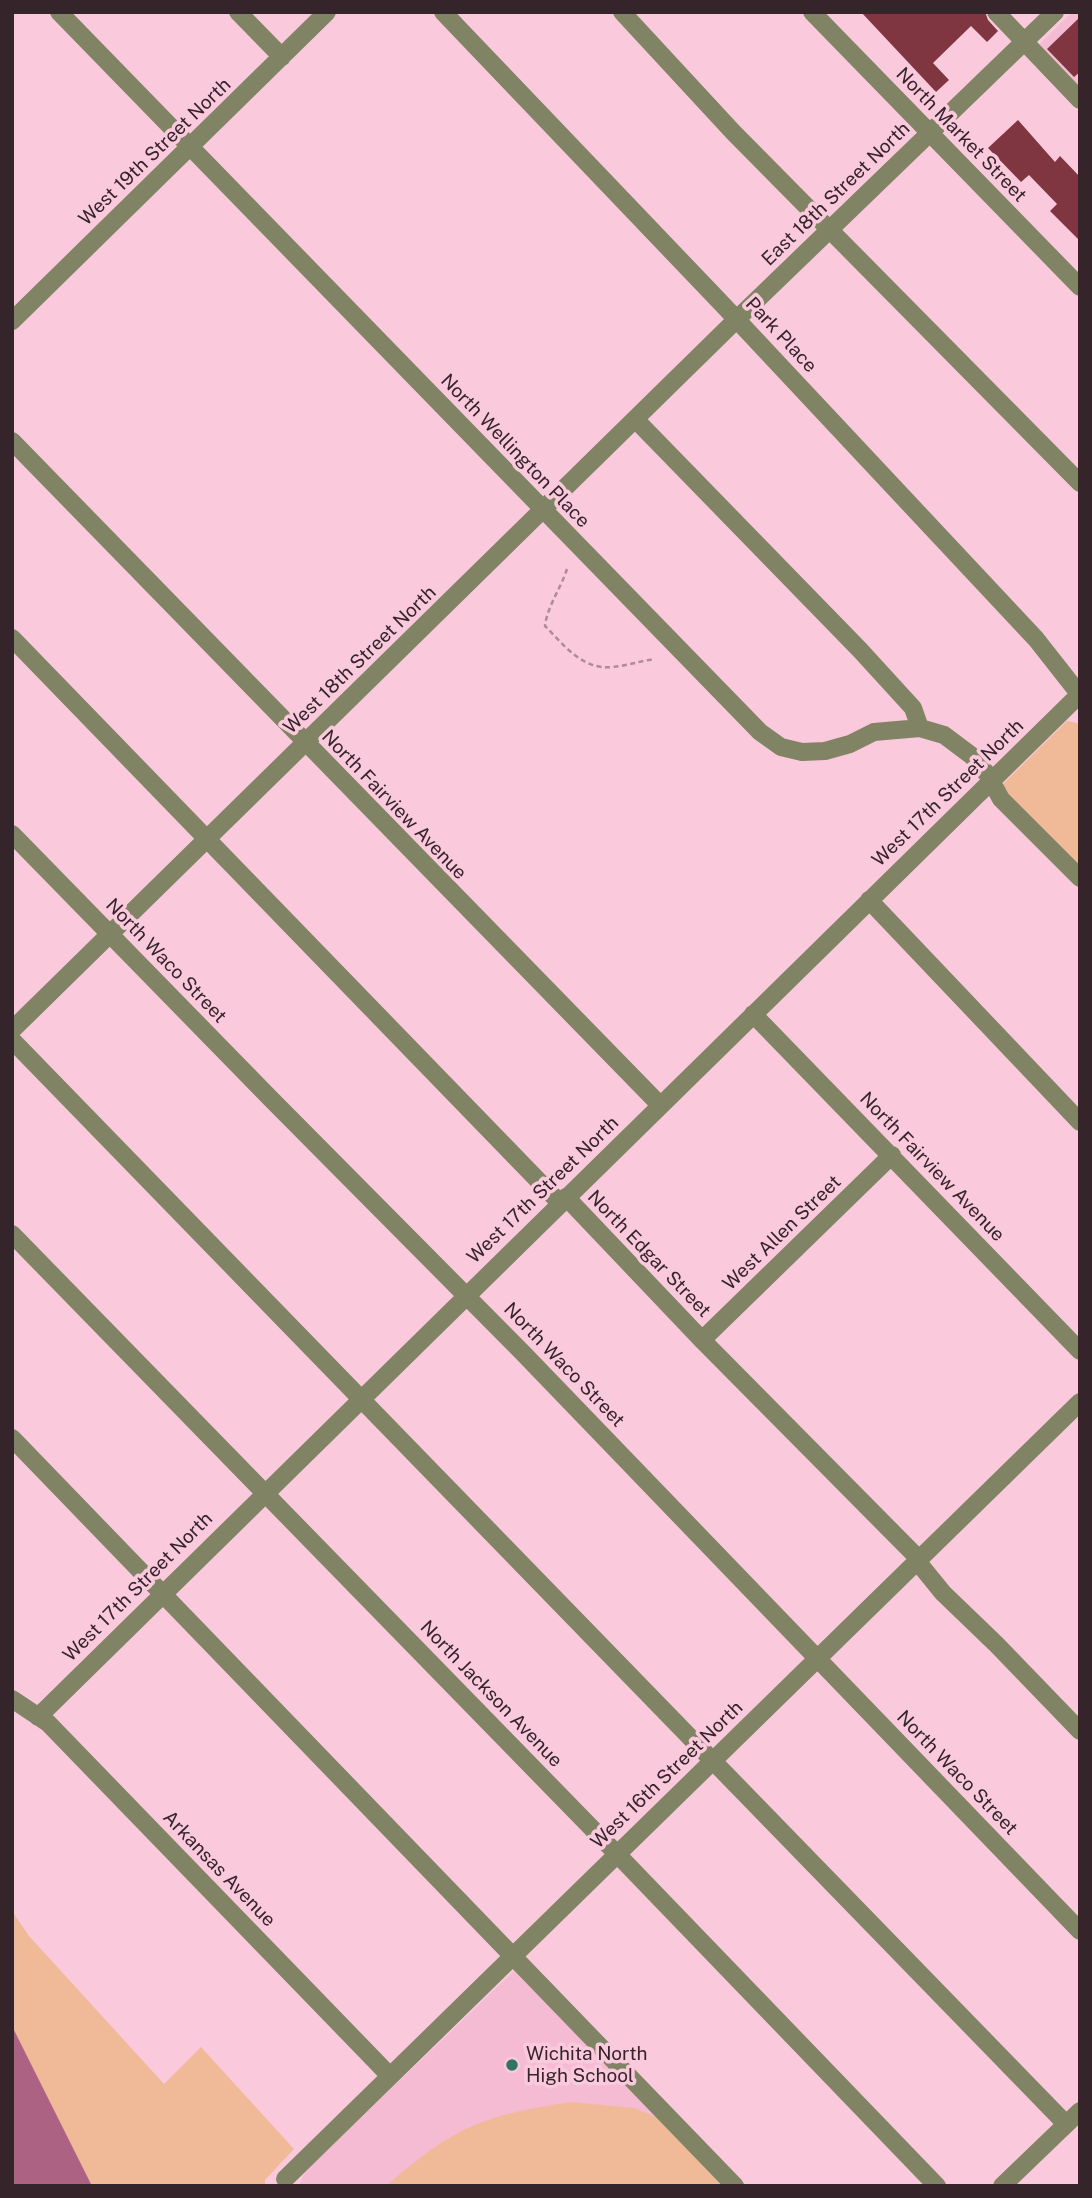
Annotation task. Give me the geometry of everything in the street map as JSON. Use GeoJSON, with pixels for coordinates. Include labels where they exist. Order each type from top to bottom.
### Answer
{"type":"FeatureCollection","features":[{"type":"Feature","properties":{"kind":"street","name":"North Wellington Place"},"geometry":{"type":"LineString","coordinates":[[59,12],[760,732],[781,747],[802,752],[825,751],[850,744],[874,732],[920,728],[944,735],[972,756],[991,780]]}},
{"type":"Feature","properties":{"kind":"street"},"geometry":{"type":"LineString","coordinates":[[238,12],[282,57]]}},
{"type":"Feature","properties":{"kind":"street","name":"West 19th Street North"},"geometry":{"type":"LineString","coordinates":[[12,321],[327,12]]}},
{"type":"Feature","properties":{"kind":"street","name":"Park Place"},"geometry":{"type":"LineString","coordinates":[[443,12],[737,319],[1036,639],[1080,694]]}},
{"type":"Feature","properties":{"kind":"street"},"geometry":{"type":"LineString","coordinates":[[622,12],[733,132],[1080,484]]}},
{"type":"Feature","properties":{"kind":"street","name":"North Market Street"},"geometry":{"type":"LineString","coordinates":[[811,12],[1080,287]]}},
{"type":"Feature","properties":{"kind":"street"},"geometry":{"type":"LineString","coordinates":[[996,12],[1080,100]]}},
{"type":"Feature","properties":{"kind":"street","name":"East 18th Street North"},"geometry":{"type":"LineString","coordinates":[[737,319],[1055,12]]}},
{"type":"Feature","properties":{"kind":"street","name":"West 18th Street North"},"geometry":{"type":"LineString","coordinates":[[12,1030],[737,319]]}},
{"type":"Feature","properties":{"kind":"street"},"geometry":{"type":"LineString","coordinates":[[635,419],[914,708],[920,728]]}},
{"type":"Feature","properties":{"kind":"street","name":"North Fairview Avenue"},"geometry":{"type":"LineString","coordinates":[[12,441],[660,1105]]}},
{"type":"Feature","properties":{"kind":"street","name":"North Edgar Street"},"geometry":{"type":"LineString","coordinates":[[12,638],[918,1560],[943,1593],[1080,1731]]}},
{"type":"Feature","properties":{"kind":"street","name":"West 17th Street North"},"geometry":{"type":"LineString","coordinates":[[38,1717],[1080,694]]}},
{"type":"Feature","properties":{"kind":"street"},"geometry":{"type":"LineString","coordinates":[[991,780],[1001,799],[1080,878]]}},
{"type":"Feature","properties":{"kind":"street","name":"North Waco Street"},"geometry":{"type":"LineString","coordinates":[[12,834],[466,1295],[1080,1931]]}},
{"type":"Feature","properties":{"kind":"street"},"geometry":{"type":"LineString","coordinates":[[869,900],[1080,1122]]}},
{"type":"Feature","properties":{"kind":"street","name":"North Fairview Avenue"},"geometry":{"type":"LineString","coordinates":[[753,1014],[1080,1351]]}},
{"type":"Feature","properties":{"kind":"street"},"geometry":{"type":"LineString","coordinates":[[12,1040],[1066,2124]]}},
{"type":"Feature","properties":{"kind":"street","name":"West Allen Street"},"geometry":{"type":"LineString","coordinates":[[702,1340],[892,1156]]}},
{"type":"Feature","properties":{"kind":"street","name":"North Jackson Avenue"},"geometry":{"type":"LineString","coordinates":[[12,1234],[937,2186]]}},
{"type":"Feature","properties":{"kind":"street","name":"West 16th Street North"},"geometry":{"type":"LineString","coordinates":[[285,2179],[1080,1402]]}},
{"type":"Feature","properties":{"kind":"street"},"geometry":{"type":"LineString","coordinates":[[12,1438],[735,2186]]}},
{"type":"Feature","properties":{"kind":"street","name":"Arkansas Avenue"},"geometry":{"type":"LineString","coordinates":[[12,1699],[48,1723],[390,2076]]}},
{"type":"Feature","properties":{"kind":"street"},"geometry":{"type":"LineString","coordinates":[[1002,2186],[1080,2111]]}},
{"type":"Feature","properties":{"kind":"path"},"geometry":{"type":"LineString","coordinates":[[567,569],[562,588],[546,615],[545,626],[579,660],[594,666],[612,667],[655,659]]}},
{"type":"Feature","properties":{"kind":"shaded area"},"geometry":{"type":"Polygon","coordinates":[[[1072,12],[1080,12],[1080,107],[1029,55],[1072,12]]]}},
{"type":"Feature","properties":{"kind":"shaded area"},"geometry":{"type":"Polygon","coordinates":[[[1067,721],[1077,723],[1080,727],[1080,873],[1004,794],[1001,786],[1067,721]]]}},
{"type":"Feature","properties":{"kind":"shaded area"},"geometry":{"type":"Polygon","coordinates":[[[12,1911],[29,1936],[164,2084],[201,2047],[294,2149],[265,2180],[265,2186],[92,2186],[12,2026],[12,1911]]]}},
{"type":"Feature","properties":{"kind":"shaded area","name":"Wichita North High School"},"geometry":{"type":"Polygon","coordinates":[[[516,1969],[724,2186],[299,2186],[304,2174],[315,2162],[516,1969]]]}},
{"type":"Feature","properties":{"kind":"shaded area"},"geometry":{"type":"Polygon","coordinates":[[[12,2026],[92,2186],[12,2186],[12,2026]]]}},
{"type":"Feature","properties":{"kind":"shaded area"},"geometry":{"type":"Polygon","coordinates":[[[571,2102],[634,2108],[659,2118],[724,2186],[386,2186],[447,2139],[469,2127],[512,2113],[571,2102]]]}},
{"type":"Feature","properties":{"kind":"building"},"geometry":{"type":"Polygon","coordinates":[[[861,12],[985,12],[998,31],[987,42],[971,26],[933,63],[949,80],[936,92],[861,12]]]}},
{"type":"Feature","properties":{"kind":"building"},"geometry":{"type":"Polygon","coordinates":[[[1080,17],[1080,72],[1074,77],[1047,49],[1080,17]]]}},
{"type":"Feature","properties":{"kind":"building"},"geometry":{"type":"Polygon","coordinates":[[[1018,120],[1055,162],[1060,156],[1080,177],[1080,241],[1050,211],[1057,204],[1029,175],[1021,182],[988,148],[1018,120]]]}},
{"type":"Feature","properties":{"kind":"place","name":"Wichita North High School"},"geometry":{"type":"Point","coordinates":[512,2065]}}]}
